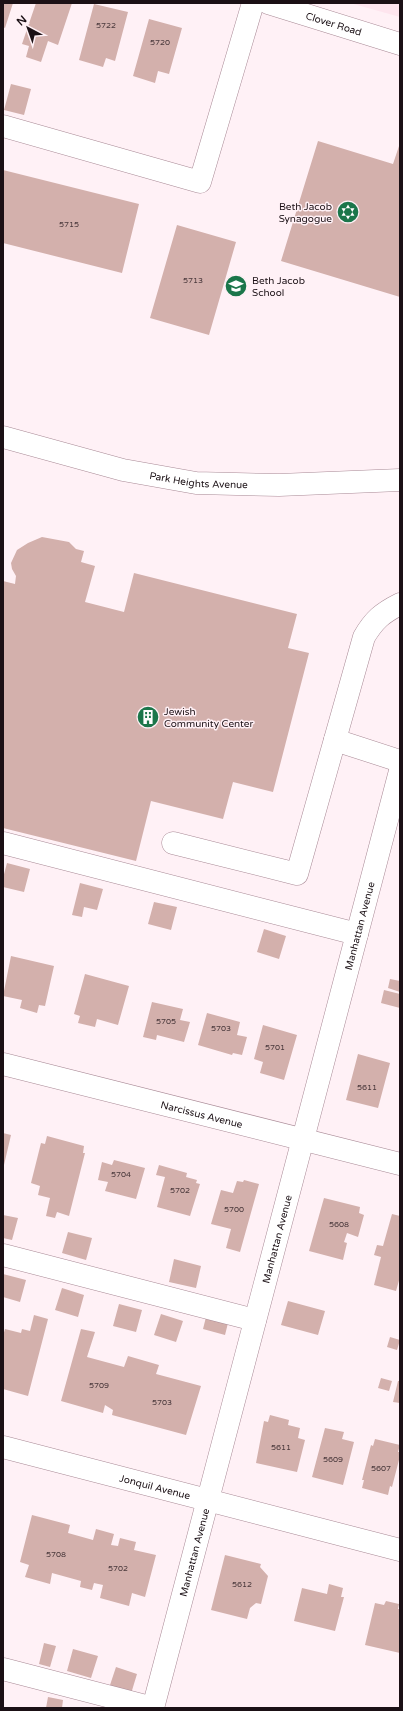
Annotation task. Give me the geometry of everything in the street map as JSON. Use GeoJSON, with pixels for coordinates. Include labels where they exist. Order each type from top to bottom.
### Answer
{"type":"FeatureCollection","features":[{"type":"Feature","properties":{"kind":"street"},"geometry":{"type":"LineString","coordinates":[[3,126],[200,182],[253,3]]}},
{"type":"Feature","properties":{"kind":"street","name":"Clover Road"},"geometry":{"type":"LineString","coordinates":[[268,3],[400,44]]}},
{"type":"Feature","properties":{"kind":"street","name":"Park Heights Avenue"},"geometry":{"type":"LineString","coordinates":[[3,437],[123,470],[196,483],[279,486],[400,480]]}},
{"type":"Feature","properties":{"kind":"street"},"geometry":{"type":"LineString","coordinates":[[173,843],[297,874],[364,637],[372,624],[383,612],[400,604]]}},
{"type":"Feature","properties":{"kind":"street"},"geometry":{"type":"LineString","coordinates":[[335,740],[400,760]]}},
{"type":"Feature","properties":{"kind":"street","name":"Manhattan Avenue"},"geometry":{"type":"LineString","coordinates":[[153,1708],[399,779]]}},
{"type":"Feature","properties":{"kind":"street"},"geometry":{"type":"LineString","coordinates":[[3,843],[357,934]]}},
{"type":"Feature","properties":{"kind":"street","name":"Narcissus Avenue"},"geometry":{"type":"LineString","coordinates":[[3,1064],[303,1141],[400,1164]]}},
{"type":"Feature","properties":{"kind":"street"},"geometry":{"type":"LineString","coordinates":[[3,1255],[256,1320]]}},
{"type":"Feature","properties":{"kind":"street","name":"Jonquil Avenue"},"geometry":{"type":"LineString","coordinates":[[3,1447],[209,1499],[400,1550]]}},
{"type":"Feature","properties":{"kind":"street"},"geometry":{"type":"LineString","coordinates":[[3,1669],[153,1708]]}},
{"type":"Feature","properties":{"kind":"shaded area"},"geometry":{"type":"Polygon","coordinates":[[[350,3],[400,3],[400,17],[350,3]]]}},
{"type":"Feature","properties":{"kind":"building"},"geometry":{"type":"Polygon","coordinates":[[[3,3],[13,3],[5,28],[3,27],[3,3]]]}},
{"type":"Feature","properties":{"kind":"building"},"geometry":{"type":"Polygon","coordinates":[[[36,3],[72,3],[58,45],[48,41],[41,62],[26,57],[29,46],[22,44],[36,3]]]}},
{"type":"Feature","properties":{"kind":"building"},"geometry":{"type":"Polygon","coordinates":[[[94,4],[128,12],[115,61],[106,58],[103,67],[79,60],[94,4]]]}},
{"type":"Feature","properties":{"kind":"building"},"geometry":{"type":"Polygon","coordinates":[[[149,19],[182,28],[169,74],[158,71],[155,83],[133,76],[149,19]]]}},
{"type":"Feature","properties":{"kind":"building"},"geometry":{"type":"Polygon","coordinates":[[[11,84],[31,89],[24,115],[4,110],[11,84]]]}},
{"type":"Feature","properties":{"kind":"building","name":"Beth Jacob Synagogue"},"geometry":{"type":"Polygon","coordinates":[[[318,141],[393,164],[400,143],[400,297],[281,261],[318,141]]]}},
{"type":"Feature","properties":{"kind":"building"},"geometry":{"type":"Polygon","coordinates":[[[3,170],[139,204],[122,273],[3,243],[3,170]]]}},
{"type":"Feature","properties":{"kind":"building"},"geometry":{"type":"Polygon","coordinates":[[[177,225],[236,242],[209,335],[150,318],[177,225]]]}},
{"type":"Feature","properties":{"kind":"building","name":"Jewish Community Center"},"geometry":{"type":"Polygon","coordinates":[[[42,537],[69,542],[76,549],[84,551],[81,562],[95,566],[85,602],[124,612],[134,573],[297,614],[288,648],[309,653],[273,792],[233,782],[223,819],[151,801],[136,861],[3,828],[3,581],[15,584],[16,576],[12,569],[11,563],[17,550],[42,537]]]}},
{"type":"Feature","properties":{"kind":"building"},"geometry":{"type":"Polygon","coordinates":[[[7,863],[30,869],[24,892],[3,887],[3,878],[7,863]]]}},
{"type":"Feature","properties":{"kind":"building"},"geometry":{"type":"Polygon","coordinates":[[[80,883],[103,889],[97,910],[84,907],[82,917],[72,915],[80,883]]]}},
{"type":"Feature","properties":{"kind":"building"},"geometry":{"type":"Polygon","coordinates":[[[154,902],[177,907],[171,930],[148,924],[154,902]]]}},
{"type":"Feature","properties":{"kind":"building"},"geometry":{"type":"Polygon","coordinates":[[[264,929],[286,936],[279,959],[257,952],[264,929]]]}},
{"type":"Feature","properties":{"kind":"building"},"geometry":{"type":"Polygon","coordinates":[[[11,956],[54,966],[45,1006],[39,1005],[37,1013],[20,1008],[22,1000],[3,996],[11,956]]]}},
{"type":"Feature","properties":{"kind":"building"},"geometry":{"type":"Polygon","coordinates":[[[85,974],[129,986],[118,1025],[97,1019],[95,1027],[78,1023],[80,1016],[74,1014],[85,974]]]}},
{"type":"Feature","properties":{"kind":"building"},"geometry":{"type":"Polygon","coordinates":[[[390,979],[400,981],[400,992],[388,988],[390,979]]]}},
{"type":"Feature","properties":{"kind":"building"},"geometry":{"type":"Polygon","coordinates":[[[384,990],[400,994],[400,1008],[381,1003],[384,990]]]}},
{"type":"Feature","properties":{"kind":"building"},"geometry":{"type":"Polygon","coordinates":[[[152,1002],[183,1009],[180,1020],[190,1022],[184,1042],[157,1035],[156,1040],[143,1037],[152,1002]]]}},
{"type":"Feature","properties":{"kind":"building"},"geometry":{"type":"Polygon","coordinates":[[[207,1013],[240,1022],[237,1035],[247,1037],[242,1055],[233,1053],[232,1055],[198,1045],[207,1013]]]}},
{"type":"Feature","properties":{"kind":"building"},"geometry":{"type":"Polygon","coordinates":[[[263,1025],[297,1035],[284,1080],[260,1073],[263,1062],[254,1059],[263,1025]]]}},
{"type":"Feature","properties":{"kind":"building"},"geometry":{"type":"Polygon","coordinates":[[[358,1054],[390,1063],[378,1108],[346,1100],[358,1054]]]}},
{"type":"Feature","properties":{"kind":"building"},"geometry":{"type":"Polygon","coordinates":[[[3,1133],[11,1135],[4,1165],[3,1165],[3,1133]]]}},
{"type":"Feature","properties":{"kind":"building"},"geometry":{"type":"Polygon","coordinates":[[[47,1136],[84,1146],[83,1153],[85,1153],[69,1216],[57,1212],[55,1218],[46,1216],[50,1198],[38,1195],[40,1186],[31,1183],[41,1143],[45,1144],[47,1136]]]}},
{"type":"Feature","properties":{"kind":"building"},"geometry":{"type":"Polygon","coordinates":[[[114,1160],[145,1168],[136,1199],[105,1191],[108,1182],[98,1180],[102,1162],[112,1165],[114,1160]]]}},
{"type":"Feature","properties":{"kind":"building"},"geometry":{"type":"Polygon","coordinates":[[[159,1165],[187,1173],[186,1177],[197,1180],[196,1183],[200,1184],[190,1216],[157,1207],[165,1177],[156,1175],[159,1165]]]}},
{"type":"Feature","properties":{"kind":"building"},"geometry":{"type":"Polygon","coordinates":[[[244,1180],[259,1184],[240,1252],[226,1248],[231,1229],[211,1224],[221,1190],[233,1193],[237,1181],[243,1182],[244,1180]]]}},
{"type":"Feature","properties":{"kind":"building"},"geometry":{"type":"Polygon","coordinates":[[[324,1198],[360,1207],[359,1213],[364,1215],[358,1237],[347,1233],[344,1242],[347,1243],[343,1260],[309,1251],[324,1198]]]}},
{"type":"Feature","properties":{"kind":"building"},"geometry":{"type":"Polygon","coordinates":[[[392,1214],[400,1216],[400,1277],[396,1291],[374,1285],[381,1257],[374,1255],[377,1245],[383,1246],[392,1214]]]}},
{"type":"Feature","properties":{"kind":"building"},"geometry":{"type":"Polygon","coordinates":[[[3,1215],[18,1218],[12,1240],[3,1238],[3,1215]]]}},
{"type":"Feature","properties":{"kind":"building"},"geometry":{"type":"Polygon","coordinates":[[[68,1232],[92,1238],[86,1260],[62,1253],[68,1232]]]}},
{"type":"Feature","properties":{"kind":"building"},"geometry":{"type":"Polygon","coordinates":[[[174,1259],[201,1266],[196,1288],[169,1282],[174,1259]]]}},
{"type":"Feature","properties":{"kind":"building"},"geometry":{"type":"Polygon","coordinates":[[[3,1274],[26,1280],[20,1302],[3,1297],[3,1274]]]}},
{"type":"Feature","properties":{"kind":"building"},"geometry":{"type":"Polygon","coordinates":[[[62,1288],[84,1295],[78,1317],[55,1310],[62,1288]]]}},
{"type":"Feature","properties":{"kind":"building"},"geometry":{"type":"Polygon","coordinates":[[[288,1301],[325,1311],[318,1335],[281,1325],[288,1301]]]}},
{"type":"Feature","properties":{"kind":"building"},"geometry":{"type":"Polygon","coordinates":[[[119,1304],[142,1310],[136,1332],[113,1326],[119,1304]]]}},
{"type":"Feature","properties":{"kind":"building"},"geometry":{"type":"Polygon","coordinates":[[[161,1314],[183,1321],[176,1342],[154,1335],[161,1314]]]}},
{"type":"Feature","properties":{"kind":"building"},"geometry":{"type":"Polygon","coordinates":[[[34,1315],[48,1319],[28,1396],[3,1389],[3,1336],[5,1329],[21,1333],[22,1329],[30,1331],[34,1315]]]}},
{"type":"Feature","properties":{"kind":"building"},"geometry":{"type":"Polygon","coordinates":[[[206,1317],[228,1323],[225,1335],[203,1329],[206,1317]]]}},
{"type":"Feature","properties":{"kind":"building"},"geometry":{"type":"Polygon","coordinates":[[[81,1329],[95,1332],[87,1357],[124,1367],[128,1356],[159,1365],[156,1374],[201,1386],[186,1435],[112,1415],[113,1410],[105,1405],[103,1413],[61,1401],[81,1329]]]}},
{"type":"Feature","properties":{"kind":"building"},"geometry":{"type":"Polygon","coordinates":[[[390,1337],[400,1340],[397,1350],[387,1347],[390,1337]]]}},
{"type":"Feature","properties":{"kind":"building"},"geometry":{"type":"Polygon","coordinates":[[[381,1378],[392,1381],[389,1391],[378,1388],[381,1378]]]}},
{"type":"Feature","properties":{"kind":"building"},"geometry":{"type":"Polygon","coordinates":[[[398,1381],[400,1381],[400,1403],[393,1402],[398,1381]]]}},
{"type":"Feature","properties":{"kind":"building"},"geometry":{"type":"Polygon","coordinates":[[[270,1415],[289,1420],[288,1425],[300,1428],[298,1438],[305,1440],[297,1472],[256,1463],[264,1421],[268,1422],[270,1415]]]}},
{"type":"Feature","properties":{"kind":"building"},"geometry":{"type":"Polygon","coordinates":[[[325,1428],[344,1432],[342,1439],[354,1442],[343,1485],[312,1477],[325,1428]]]}},
{"type":"Feature","properties":{"kind":"building"},"geometry":{"type":"Polygon","coordinates":[[[375,1439],[400,1445],[398,1452],[400,1452],[400,1456],[392,1487],[390,1486],[388,1495],[362,1488],[364,1480],[362,1480],[371,1445],[373,1446],[375,1439]]]}},
{"type":"Feature","properties":{"kind":"building"},"geometry":{"type":"Polygon","coordinates":[[[32,1515],[70,1525],[68,1533],[93,1540],[96,1529],[114,1534],[111,1545],[118,1546],[120,1538],[136,1542],[134,1550],[156,1555],[145,1597],[132,1593],[129,1606],[100,1598],[103,1585],[94,1583],[92,1590],[80,1587],[81,1581],[52,1573],[50,1584],[25,1577],[29,1565],[20,1562],[32,1515]]]}},
{"type":"Feature","properties":{"kind":"building"},"geometry":{"type":"Polygon","coordinates":[[[225,1555],[261,1564],[260,1567],[268,1576],[261,1604],[256,1603],[250,1608],[247,1619],[211,1610],[225,1555]]]}},
{"type":"Feature","properties":{"kind":"building"},"geometry":{"type":"Polygon","coordinates":[[[329,1584],[343,1588],[341,1597],[344,1597],[335,1631],[294,1621],[302,1588],[327,1594],[329,1584]]]}},
{"type":"Feature","properties":{"kind":"building"},"geometry":{"type":"Polygon","coordinates":[[[386,1601],[399,1604],[400,1653],[365,1645],[375,1603],[384,1605],[386,1601]]]}},
{"type":"Feature","properties":{"kind":"building"},"geometry":{"type":"Polygon","coordinates":[[[44,1643],[56,1646],[50,1667],[39,1664],[44,1643]]]}},
{"type":"Feature","properties":{"kind":"building"},"geometry":{"type":"Polygon","coordinates":[[[73,1649],[98,1656],[91,1678],[67,1671],[73,1649]]]}},
{"type":"Feature","properties":{"kind":"building"},"geometry":{"type":"Polygon","coordinates":[[[116,1667],[137,1674],[130,1697],[108,1691],[116,1667]]]}},
{"type":"Feature","properties":{"kind":"building"},"geometry":{"type":"Polygon","coordinates":[[[48,1697],[63,1700],[62,1708],[46,1708],[48,1697]]]}},
{"type":"Feature","properties":{"kind":"place","name":"Beth Jacob Synagogue"},"geometry":{"type":"Point","coordinates":[348,212]}},
{"type":"Feature","properties":{"kind":"place","name":"Beth Jacob School"},"geometry":{"type":"Point","coordinates":[236,286]}},
{"type":"Feature","properties":{"kind":"place","name":"Jewish Community Center"},"geometry":{"type":"Point","coordinates":[148,717]}}]}
